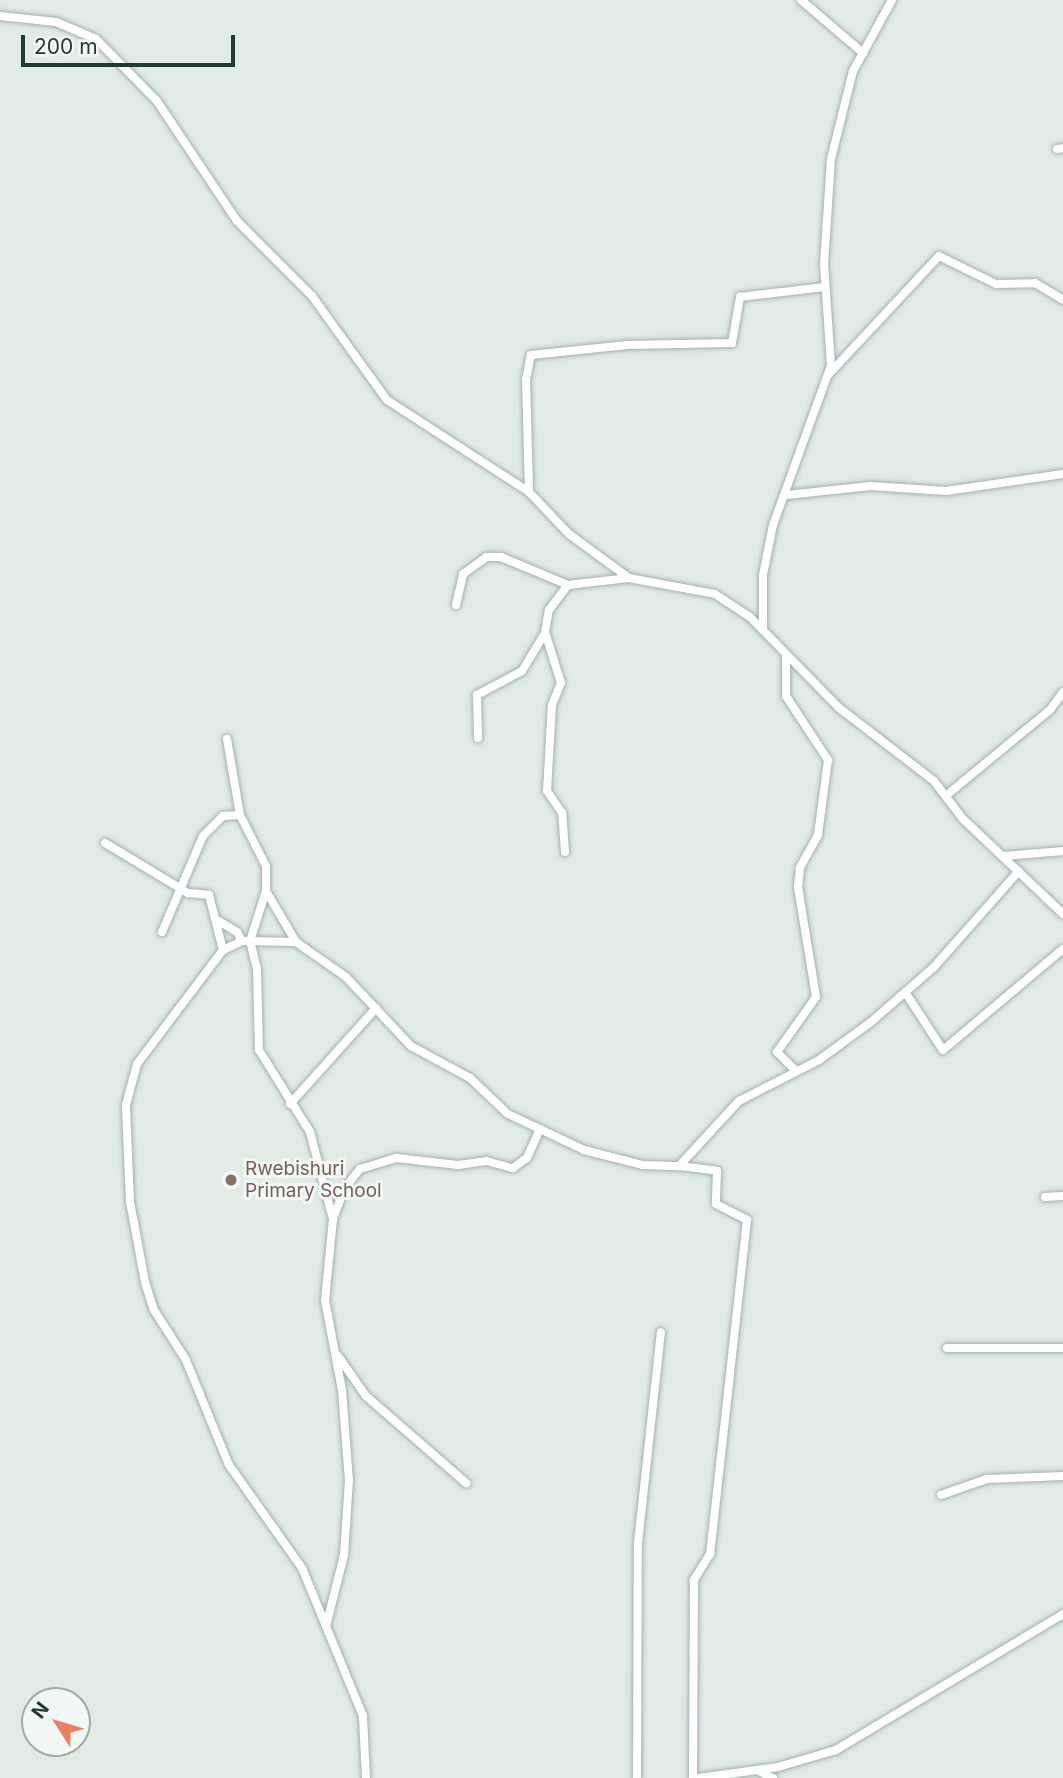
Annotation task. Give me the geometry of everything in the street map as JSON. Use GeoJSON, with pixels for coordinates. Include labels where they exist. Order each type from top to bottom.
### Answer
{"type":"FeatureCollection","features":[{"type":"Feature","properties":{"kind":"street"},"geometry":{"type":"LineString","coordinates":[[800,0],[863,53]]}},
{"type":"Feature","properties":{"kind":"street"},"geometry":{"type":"LineString","coordinates":[[764,631],[766,555],[828,374],[832,355],[824,286],[831,159],[863,53],[892,0]]}},
{"type":"Feature","properties":{"kind":"street"},"geometry":{"type":"LineString","coordinates":[[0,16],[56,22],[96,39],[122,62],[158,101],[237,221],[312,296],[387,400],[529,492],[569,534],[629,578]]}},
{"type":"Feature","properties":{"kind":"street"},"geometry":{"type":"LineString","coordinates":[[828,374],[939,256],[996,284],[1035,283],[1063,300]]}},
{"type":"Feature","properties":{"kind":"street"},"geometry":{"type":"LineString","coordinates":[[529,492],[526,380],[531,355],[627,345],[732,343],[740,297],[824,286]]}},
{"type":"Feature","properties":{"kind":"street"},"geometry":{"type":"LineString","coordinates":[[787,495],[878,486],[946,491],[1063,474]]}},
{"type":"Feature","properties":{"kind":"street"},"geometry":{"type":"LineString","coordinates":[[456,605],[463,573],[485,557],[501,557],[568,585],[629,578],[715,594],[764,631],[786,657],[838,707],[948,794],[963,819],[1063,914]]}},
{"type":"Feature","properties":{"kind":"street"},"geometry":{"type":"LineString","coordinates":[[478,738],[477,695],[522,671],[545,632],[549,610],[568,585]]}},
{"type":"Feature","properties":{"kind":"street"},"geometry":{"type":"LineString","coordinates":[[545,632],[561,683],[552,705],[547,791],[562,813],[565,852]]}},
{"type":"Feature","properties":{"kind":"street"},"geometry":{"type":"LineString","coordinates":[[786,657],[786,696],[828,760],[818,835],[800,868],[798,887],[816,996],[776,1052],[795,1070]]}},
{"type":"Feature","properties":{"kind":"street"},"geometry":{"type":"LineString","coordinates":[[948,794],[1049,710],[1063,692]]}},
{"type":"Feature","properties":{"kind":"street"},"geometry":{"type":"LineString","coordinates":[[227,739],[240,815],[265,857],[266,891],[246,941]]}},
{"type":"Feature","properties":{"kind":"street"},"geometry":{"type":"LineString","coordinates":[[162,932],[203,836],[223,816],[240,815]]}},
{"type":"Feature","properties":{"kind":"street"},"geometry":{"type":"LineString","coordinates":[[105,843],[180,887],[209,895],[223,950]]}},
{"type":"Feature","properties":{"kind":"street"},"geometry":{"type":"LineString","coordinates":[[1004,856],[1063,852]]}},
{"type":"Feature","properties":{"kind":"street"},"geometry":{"type":"LineString","coordinates":[[679,1166],[739,1101],[846,1042],[905,992],[1019,871]]}},
{"type":"Feature","properties":{"kind":"street"},"geometry":{"type":"LineString","coordinates":[[266,891],[296,942],[325,960],[411,1046],[452,1065],[508,1114],[584,1150],[643,1165],[718,1171],[716,1204],[747,1220],[710,1554],[694,1580],[693,1778]]}},
{"type":"Feature","properties":{"kind":"street"},"geometry":{"type":"LineString","coordinates":[[217,920],[246,941],[257,969],[259,1050],[316,1144],[333,1219]]}},
{"type":"Feature","properties":{"kind":"street"},"geometry":{"type":"LineString","coordinates":[[296,942],[246,941],[223,950],[137,1064],[128,1084],[130,1202],[153,1310],[186,1360],[229,1465],[290,1547],[363,1716],[366,1778]]}},
{"type":"Feature","properties":{"kind":"street"},"geometry":{"type":"LineString","coordinates":[[905,992],[943,1050],[1063,949]]}},
{"type":"Feature","properties":{"kind":"street"},"geometry":{"type":"LineString","coordinates":[[290,1104],[376,1009]]}},
{"type":"Feature","properties":{"kind":"street"},"geometry":{"type":"LineString","coordinates":[[326,1626],[344,1555],[348,1503],[335,1351],[325,1300],[333,1219],[345,1188],[360,1169],[396,1158],[458,1165],[486,1161],[513,1168],[527,1158],[540,1129]]}},
{"type":"Feature","properties":{"kind":"street"},"geometry":{"type":"LineString","coordinates":[[1045,1197],[1063,1196]]}},
{"type":"Feature","properties":{"kind":"street"},"geometry":{"type":"LineString","coordinates":[[638,1778],[638,1544],[662,1332]]}},
{"type":"Feature","properties":{"kind":"street"},"geometry":{"type":"LineString","coordinates":[[947,1348],[1063,1348]]}},
{"type":"Feature","properties":{"kind":"street"},"geometry":{"type":"LineString","coordinates":[[335,1351],[366,1396],[466,1483]]}},
{"type":"Feature","properties":{"kind":"street"},"geometry":{"type":"LineString","coordinates":[[941,1495],[986,1479],[1063,1476]]}},
{"type":"Feature","properties":{"kind":"street"},"geometry":{"type":"LineString","coordinates":[[699,1778],[757,1770],[846,1745],[1063,1614]]}},
{"type":"Feature","properties":{"kind":"street"},"geometry":{"type":"LineString","coordinates":[[757,1770],[773,1778]]}},
{"type":"Feature","properties":{"kind":"place","name":"Rwebishuri Primary School"},"geometry":{"type":"Point","coordinates":[231,1180]}}]}
